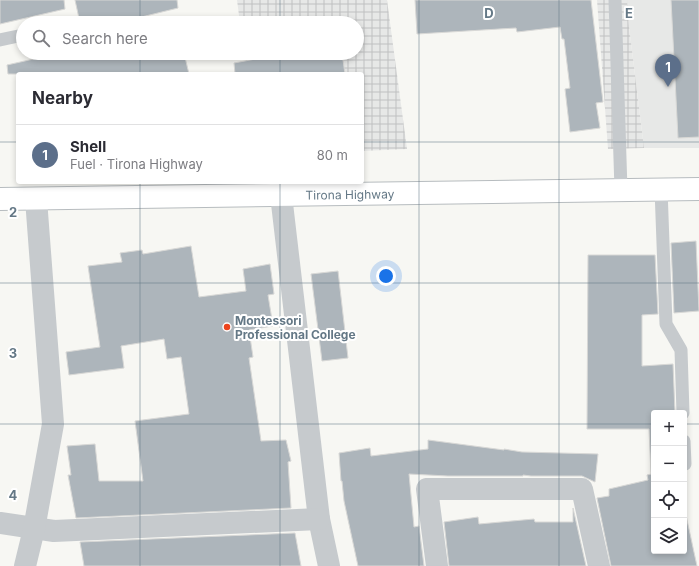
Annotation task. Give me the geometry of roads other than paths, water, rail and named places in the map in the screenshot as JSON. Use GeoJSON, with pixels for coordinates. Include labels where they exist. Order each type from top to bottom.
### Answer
{"type":"FeatureCollection","features":[{"type":"Feature","properties":{"kind":"main road","name":"Tirona Highway"},"geometry":{"type":"LineString","coordinates":[[0,199],[699,189]]}},
{"type":"Feature","properties":{"kind":"street"},"geometry":{"type":"LineString","coordinates":[[281,195],[320,519],[329,566]]}},
{"type":"Feature","properties":{"kind":"street"},"geometry":{"type":"LineString","coordinates":[[24,566],[34,529],[53,424],[36,199]]}},
{"type":"Feature","properties":{"kind":"street"},"geometry":{"type":"LineString","coordinates":[[437,566],[427,489],[582,489],[599,566]]}},
{"type":"Feature","properties":{"kind":"street"},"geometry":{"type":"LineString","coordinates":[[0,523],[54,531],[320,519]]}},
{"type":"Feature","properties":{"kind":"lane"},"geometry":{"type":"LineString","coordinates":[[615,0],[621,190]]}},
{"type":"Feature","properties":{"kind":"lane"},"geometry":{"type":"LineString","coordinates":[[0,40],[16,37]]}},
{"type":"Feature","properties":{"kind":"lane"},"geometry":{"type":"LineString","coordinates":[[661,189],[666,324],[681,350],[683,410]]}},
{"type":"Feature","properties":{"kind":"place","name":"Shell"},"geometry":{"type":"Point","coordinates":[668,87]}},
{"type":"Feature","properties":{"kind":"place","name":"Montessori Professional College"},"geometry":{"type":"Point","coordinates":[227,327]}}]}
